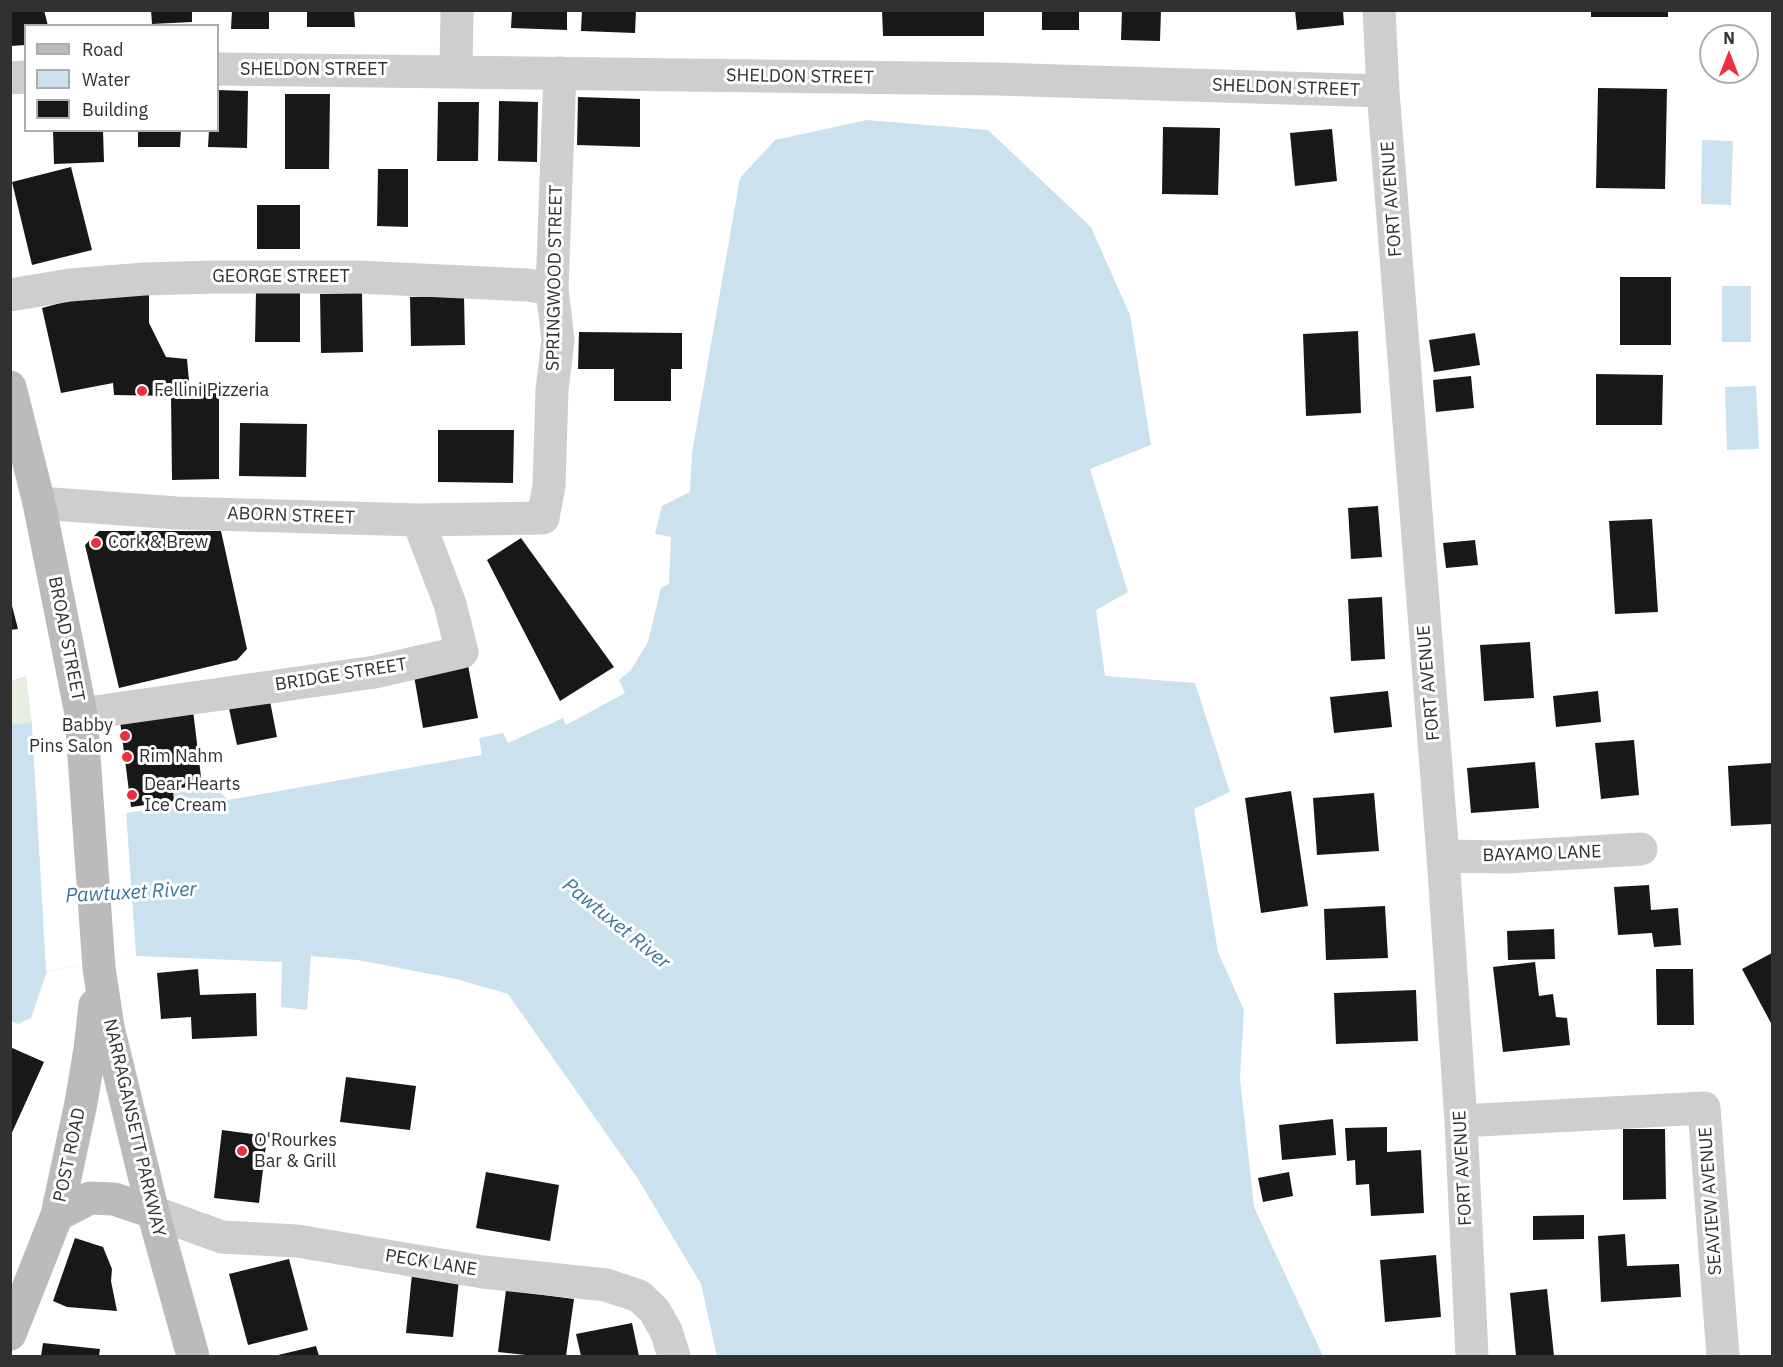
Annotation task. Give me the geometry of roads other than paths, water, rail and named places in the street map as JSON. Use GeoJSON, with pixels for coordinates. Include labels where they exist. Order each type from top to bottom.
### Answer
{"type":"FeatureCollection","features":[{"type":"Feature","properties":{"kind":"main road","name":"BROAD STREET"},"geometry":{"type":"LineString","coordinates":[[10,387],[39,504],[82,718],[93,895]]}},
{"type":"Feature","properties":{"kind":"main road","name":"NARRAGANSETT PARKWAY"},"geometry":{"type":"LineString","coordinates":[[93,895],[99,965],[108,1026],[153,1212],[193,1356]]}},
{"type":"Feature","properties":{"kind":"main road","name":"POST ROAD"},"geometry":{"type":"LineString","coordinates":[[10,1334],[57,1215],[85,1081],[99,965]]}},
{"type":"Feature","properties":{"kind":"main road"},"geometry":{"type":"LineString","coordinates":[[57,1215],[90,1198],[114,1199],[153,1212]]}},
{"type":"Feature","properties":{"kind":"street"},"geometry":{"type":"LineString","coordinates":[[456,71],[458,10]]}},
{"type":"Feature","properties":{"kind":"street","name":"FORT AVENUE"},"geometry":{"type":"LineString","coordinates":[[1379,10],[1383,91],[1443,856],[1461,1120],[1472,1356]]}},
{"type":"Feature","properties":{"kind":"street","name":"SHELDON STREET"},"geometry":{"type":"LineString","coordinates":[[219,69],[996,79],[1383,91]]}},
{"type":"Feature","properties":{"kind":"street","name":"SPRINGWOOD STREET"},"geometry":{"type":"LineString","coordinates":[[543,518],[549,486],[552,390],[558,340],[552,289],[560,73]]}},
{"type":"Feature","properties":{"kind":"street","name":"GEORGE STREET"},"geometry":{"type":"LineString","coordinates":[[10,295],[70,285],[144,279],[216,277],[357,277],[528,285],[552,289]]}},
{"type":"Feature","properties":{"kind":"street","name":"ABORN STREET"},"geometry":{"type":"LineString","coordinates":[[39,504],[177,513],[417,520],[543,518]]}},
{"type":"Feature","properties":{"kind":"street","name":"BRIDGE STREET"},"geometry":{"type":"LineString","coordinates":[[82,718],[375,672],[462,652],[450,604],[417,520]]}},
{"type":"Feature","properties":{"kind":"street","name":"BAYAMO LANE"},"geometry":{"type":"LineString","coordinates":[[1443,856],[1506,857],[1641,849]]}},
{"type":"Feature","properties":{"kind":"street","name":"SEAVIEW AVENUE"},"geometry":{"type":"LineString","coordinates":[[1461,1120],[1704,1108],[1723,1356]]}},
{"type":"Feature","properties":{"kind":"street","name":"PECK LANE"},"geometry":{"type":"LineString","coordinates":[[153,1212],[222,1237],[297,1241],[483,1272],[606,1285],[639,1296],[654,1310],[666,1330],[674,1356]]}},
{"type":"Feature","properties":{"kind":"water","name":"Pawtuxet River"},"geometry":{"type":"Polygon","coordinates":[[[867,120],[988,130],[1091,227],[1130,315],[1151,445],[1090,469],[1128,592],[1096,610],[1105,676],[1195,683],[1230,792],[1194,809],[1218,952],[1244,1010],[1240,1078],[1254,1207],[1323,1356],[717,1356],[701,1284],[638,1179],[508,994],[456,979],[358,960],[311,956],[307,1010],[281,1007],[282,962],[136,956],[47,971],[31,1018],[18,1024],[11,1021],[10,725],[32,722],[36,792],[127,813],[175,805],[174,793],[215,787],[228,800],[482,755],[479,738],[503,733],[508,743],[563,718],[566,725],[625,693],[619,680],[631,670],[648,642],[661,588],[669,584],[671,537],[655,534],[662,506],[690,492],[692,453],[740,178],[775,140],[867,120]]]}},
{"type":"Feature","properties":{"kind":"water"},"geometry":{"type":"Polygon","coordinates":[[[1702,140],[1733,141],[1731,205],[1701,204],[1702,140]]]}},
{"type":"Feature","properties":{"kind":"water"},"geometry":{"type":"Polygon","coordinates":[[[1722,286],[1751,286],[1751,342],[1722,342],[1722,286]]]}},
{"type":"Feature","properties":{"kind":"water"},"geometry":{"type":"Polygon","coordinates":[[[1756,386],[1759,449],[1727,450],[1725,387],[1756,386]]]}},
{"type":"Feature","properties":{"kind":"place","name":"Fellini Pizzeria"},"geometry":{"type":"Point","coordinates":[142,391]}},
{"type":"Feature","properties":{"kind":"place","name":"Cork & Brew"},"geometry":{"type":"Point","coordinates":[96,543]}},
{"type":"Feature","properties":{"kind":"place","name":"Babby Pins Salon"},"geometry":{"type":"Point","coordinates":[125,736]}},
{"type":"Feature","properties":{"kind":"place","name":"Rim Nahm"},"geometry":{"type":"Point","coordinates":[127,757]}},
{"type":"Feature","properties":{"kind":"place","name":"Dear Hearts Ice Cream"},"geometry":{"type":"Point","coordinates":[132,795]}},
{"type":"Feature","properties":{"kind":"place","name":"O'Rourkes Bar & Grill"},"geometry":{"type":"Point","coordinates":[242,1151]}}]}
